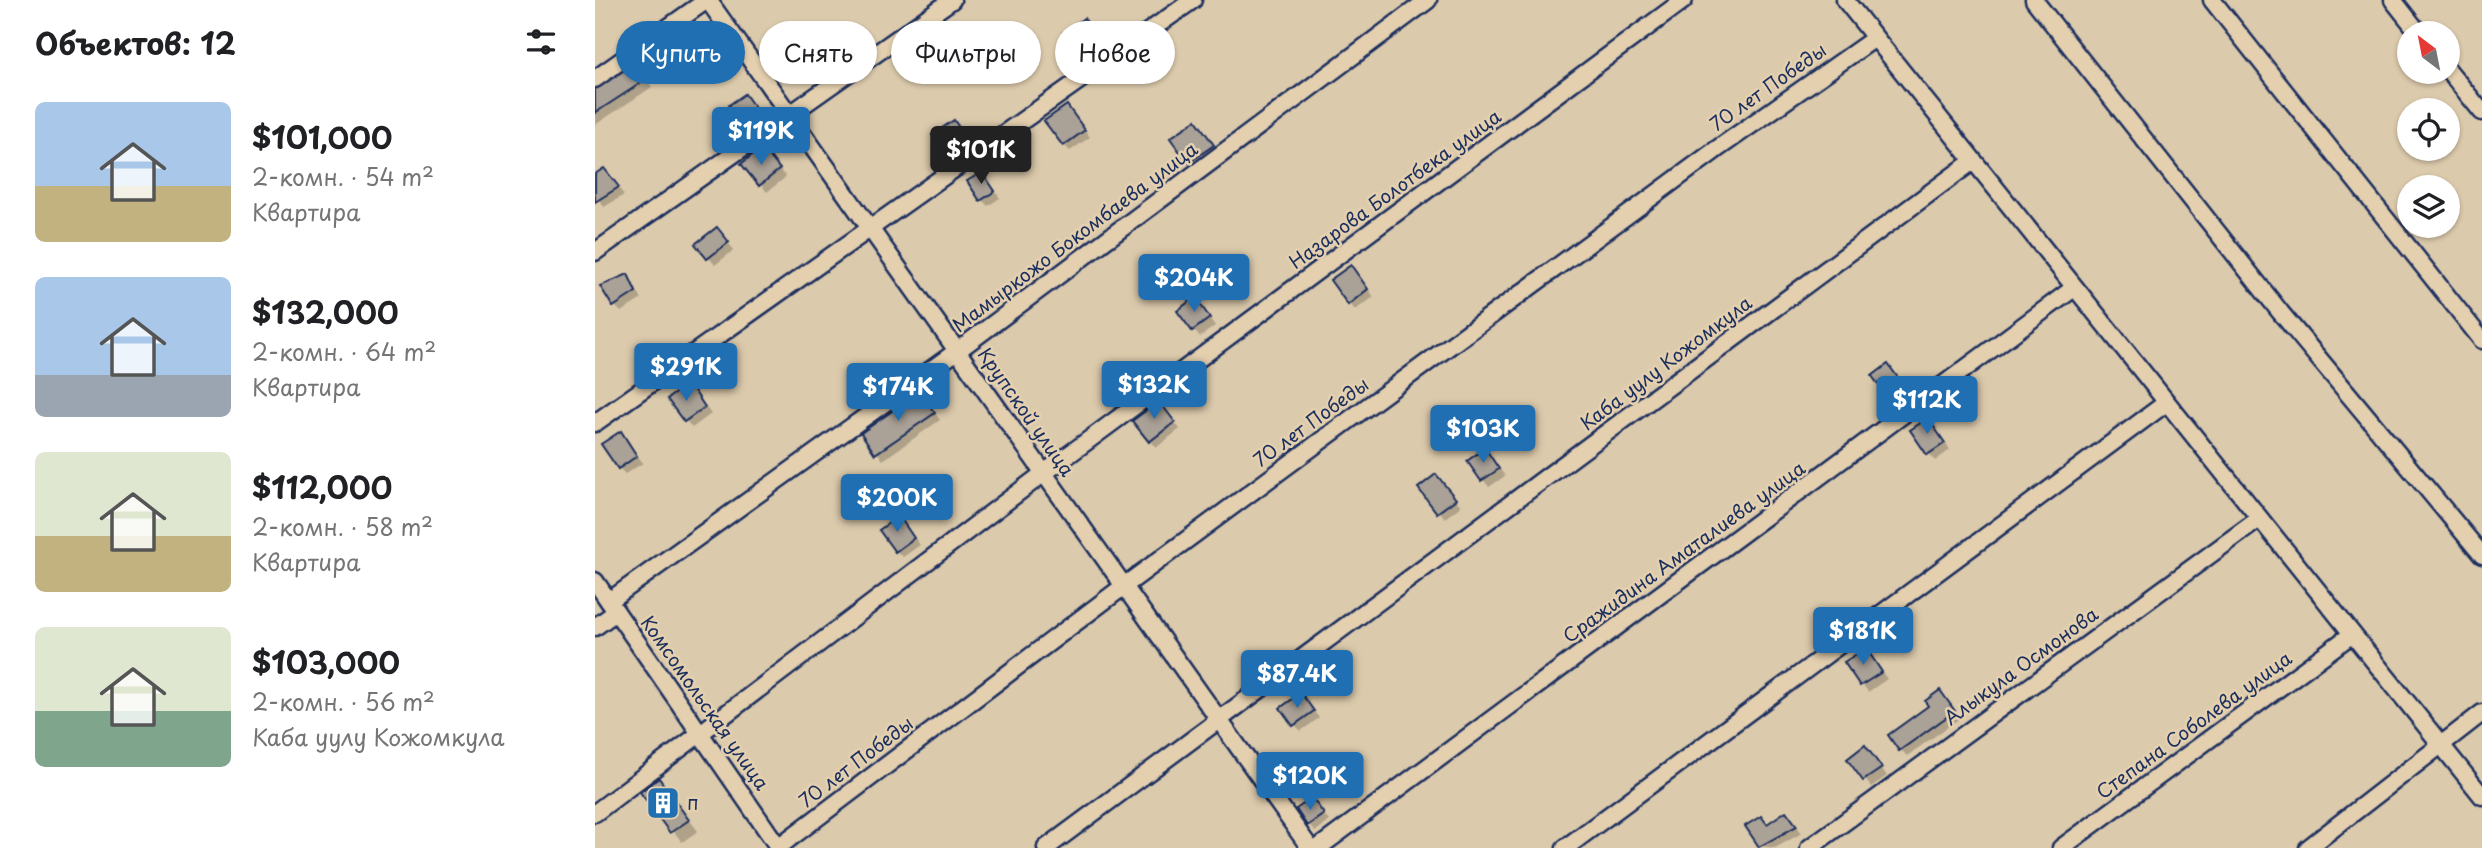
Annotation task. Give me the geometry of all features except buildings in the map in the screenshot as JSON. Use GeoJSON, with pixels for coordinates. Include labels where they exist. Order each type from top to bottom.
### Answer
{"type":"FeatureCollection","features":[{"type":"Feature","properties":{"kind":"street"},"geometry":{"type":"LineString","coordinates":[[595,79],[708,0]]}},
{"type":"Feature","properties":{"kind":"street","name":"Крупской улица"},"geometry":{"type":"LineString","coordinates":[[708,0],[1310,848]]}},
{"type":"Feature","properties":{"kind":"street"},"geometry":{"type":"LineString","coordinates":[[595,252],[951,0]]}},
{"type":"Feature","properties":{"kind":"street"},"geometry":{"type":"LineString","coordinates":[[595,423],[1193,0]]}},
{"type":"Feature","properties":{"kind":"street","name":"Мамыркожо Бокомбаева улица"},"geometry":{"type":"LineString","coordinates":[[595,627],[612,606],[1428,0]]}},
{"type":"Feature","properties":{"kind":"street","name":"Назарова Болотбека улица"},"geometry":{"type":"LineString","coordinates":[[595,813],[1044,473],[1684,0]]}},
{"type":"Feature","properties":{"kind":"street"},"geometry":{"type":"LineString","coordinates":[[1845,0],[2439,746],[2482,796]]}},
{"type":"Feature","properties":{"kind":"street"},"geometry":{"type":"LineString","coordinates":[[2034,0],[2281,313],[2482,555]]}},
{"type":"Feature","properties":{"kind":"street"},"geometry":{"type":"LineString","coordinates":[[2212,0],[2482,340]]}},
{"type":"Feature","properties":{"kind":"street"},"geometry":{"type":"LineString","coordinates":[[2393,0],[2410,21]]}},
{"type":"Feature","properties":{"kind":"street","name":"70 лет Победы"},"geometry":{"type":"LineString","coordinates":[[778,848],[1124,586],[1717,149],[1875,38]]}},
{"type":"Feature","properties":{"kind":"street"},"geometry":{"type":"LineString","coordinates":[[2459,84],[2482,112]]}},
{"type":"Feature","properties":{"kind":"street","name":"Каба уулу Кожомкула"},"geometry":{"type":"LineString","coordinates":[[1046,848],[1973,161]]}},
{"type":"Feature","properties":{"kind":"street","name":"Сражидина Аматалиева улица"},"geometry":{"type":"LineString","coordinates":[[1318,848],[2074,288]]}},
{"type":"Feature","properties":{"kind":"street"},"geometry":{"type":"LineString","coordinates":[[1565,848],[2166,403]]}},
{"type":"Feature","properties":{"kind":"street","name":"Алыкула Осмонова"},"geometry":{"type":"LineString","coordinates":[[1809,848],[2259,520]]}},
{"type":"Feature","properties":{"kind":"street","name":"Комсомольская улица"},"geometry":{"type":"LineString","coordinates":[[595,581],[778,848]]}},
{"type":"Feature","properties":{"kind":"street","name":"Степана Соболева улица"},"geometry":{"type":"LineString","coordinates":[[2061,848],[2351,635]]}},
{"type":"Feature","properties":{"kind":"street"},"geometry":{"type":"LineString","coordinates":[[2308,848],[2482,713]]}},
{"type":"Feature","properties":{"kind":"place","name":"п"},"geometry":{"type":"Point","coordinates":[663,803]}}]}
